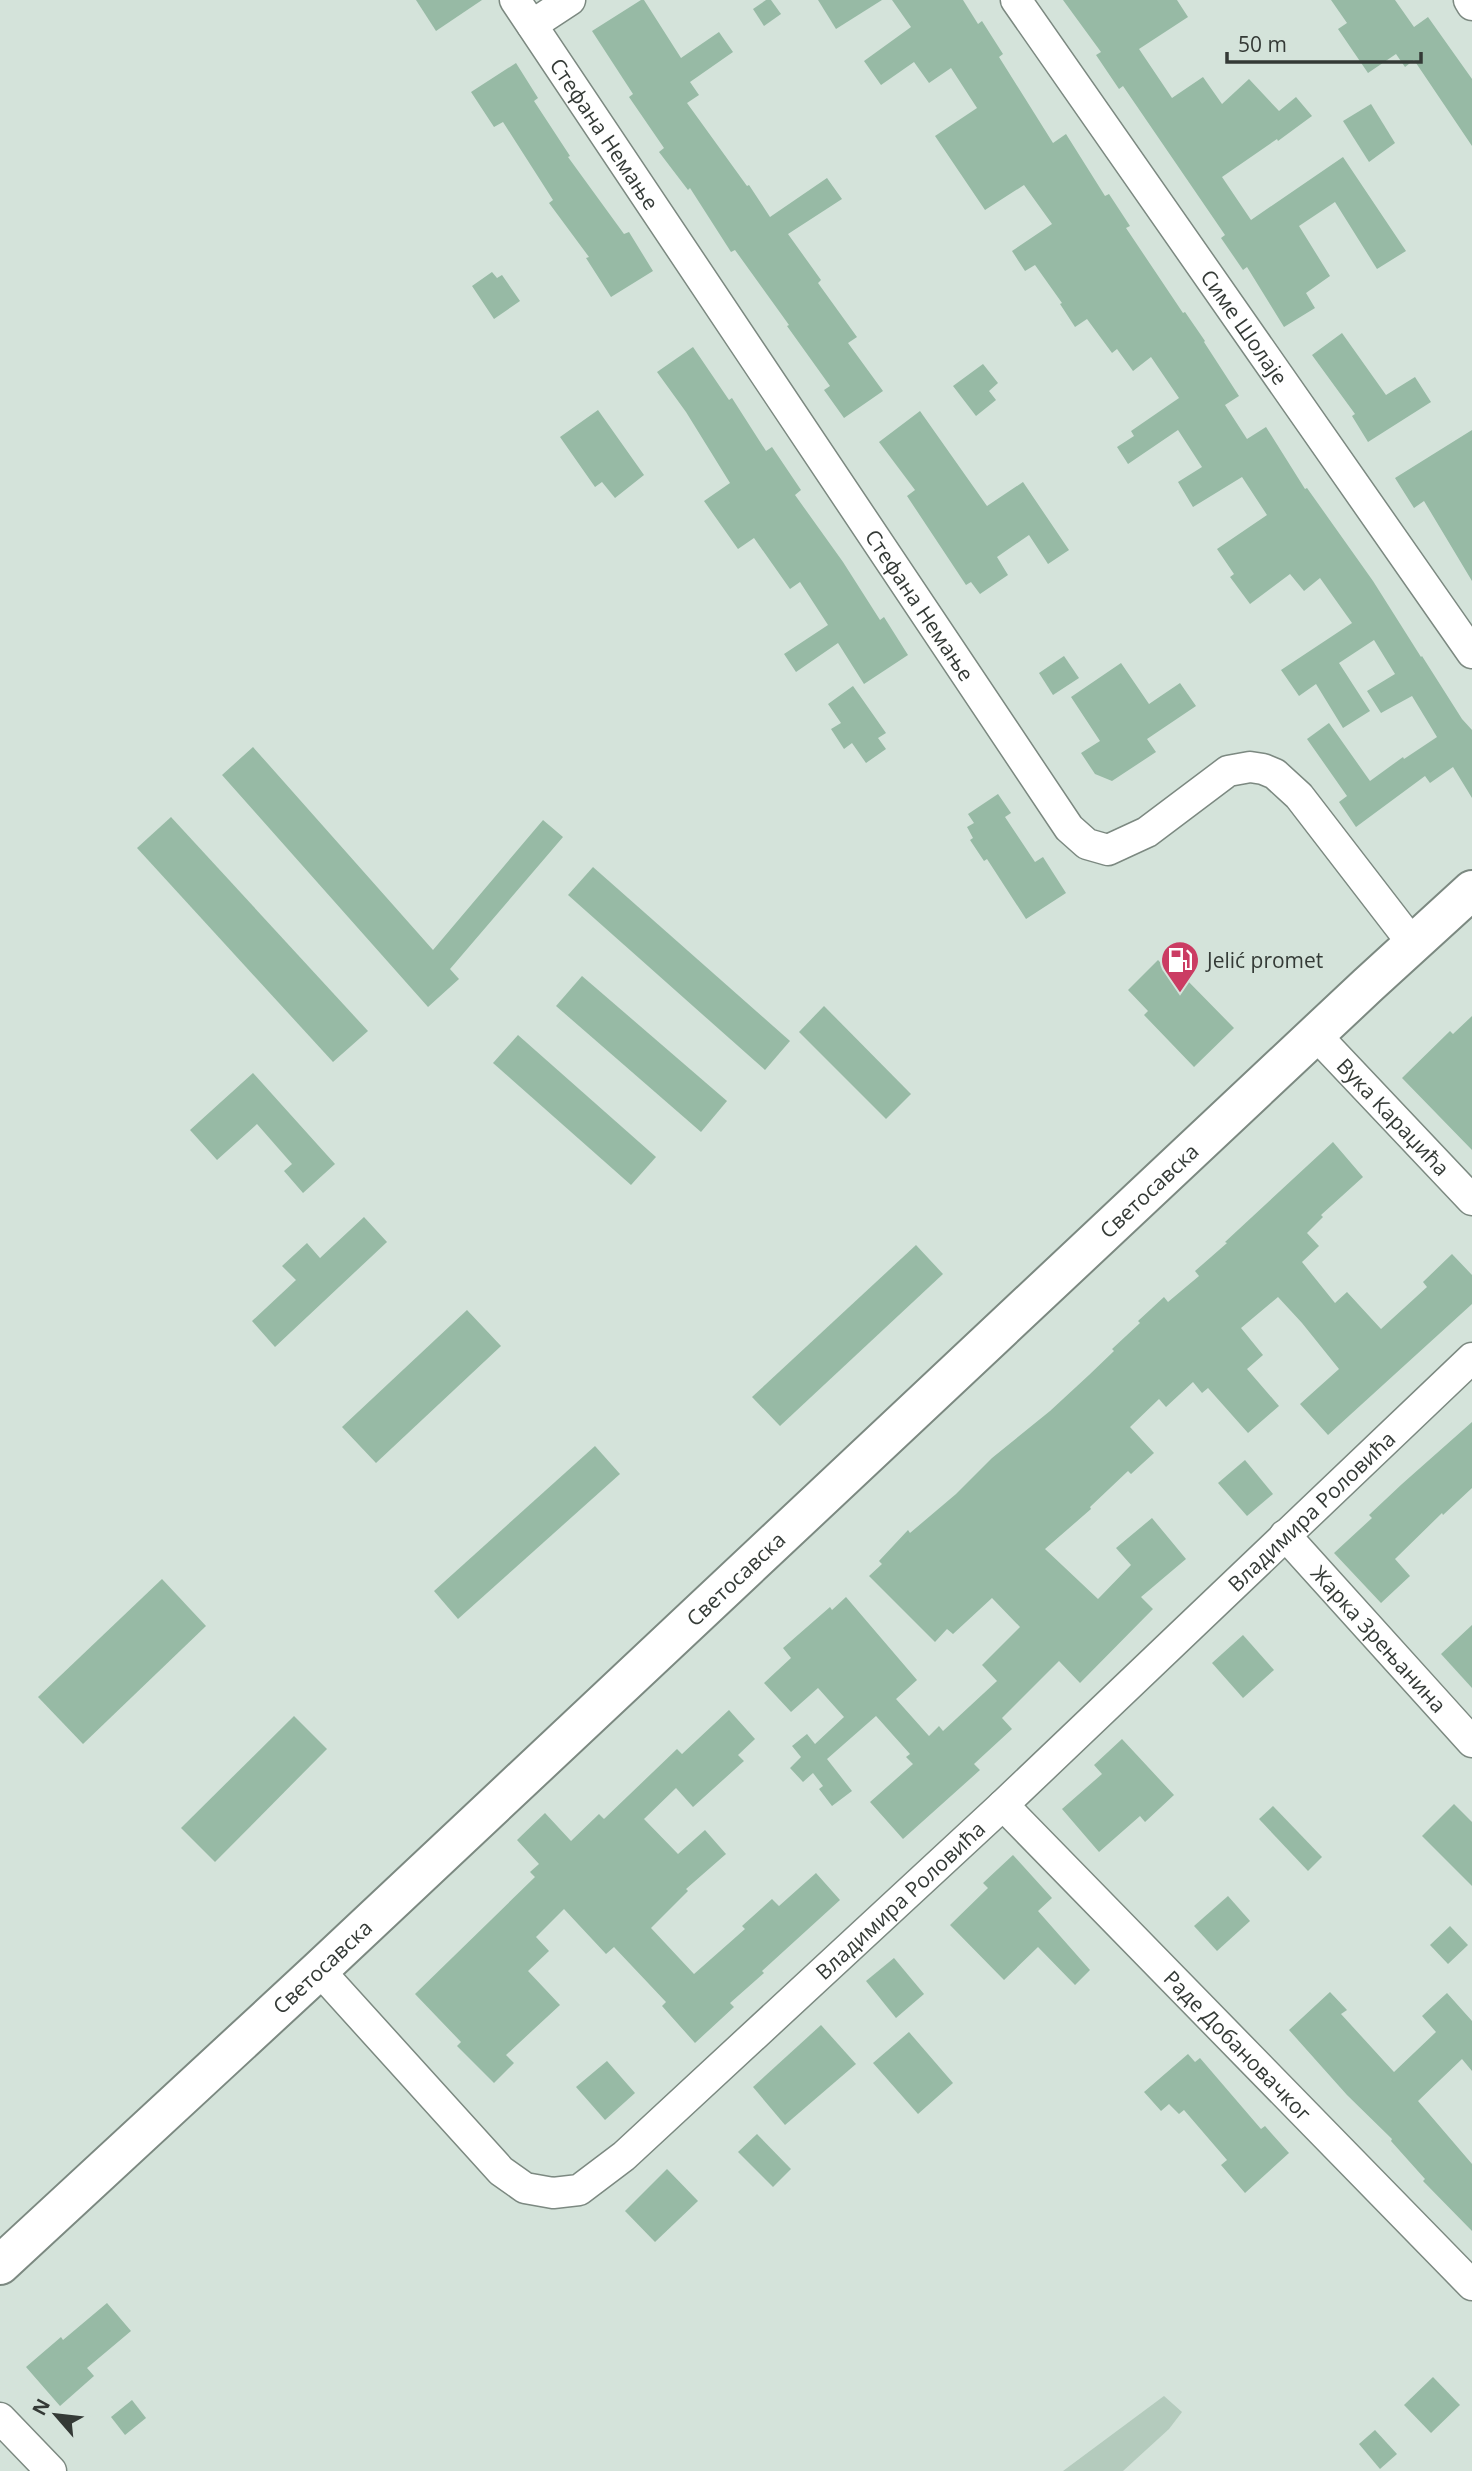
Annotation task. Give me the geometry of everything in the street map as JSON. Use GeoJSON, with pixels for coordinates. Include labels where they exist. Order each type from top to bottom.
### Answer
{"type":"FeatureCollection","features":[{"type":"Feature","properties":{"kind":"main road","name":"Светосавска"},"geometry":{"type":"LineString","coordinates":[[0,2266],[1472,890]]}},
{"type":"Feature","properties":{"kind":"street","name":"Стефана Немање"},"geometry":{"type":"LineString","coordinates":[[515,0],[1077,837],[1097,848],[1115,847],[1147,832],[1228,771],[1250,766],[1262,769],[1275,774],[1299,796],[1413,944]]}},
{"type":"Feature","properties":{"kind":"street"},"geometry":{"type":"LineString","coordinates":[[532,25],[570,0]]}},
{"type":"Feature","properties":{"kind":"street","name":"Симе Шолаје"},"geometry":{"type":"LineString","coordinates":[[1016,0],[1472,653]]}},
{"type":"Feature","properties":{"kind":"street"},"geometry":{"type":"LineString","coordinates":[[1469,0],[1472,5]]}},
{"type":"Feature","properties":{"kind":"street","name":"Вука Караџића"},"geometry":{"type":"LineString","coordinates":[[1315,1034],[1472,1200]]}},
{"type":"Feature","properties":{"kind":"street","name":"Владимира Роловића"},"geometry":{"type":"LineString","coordinates":[[319,1970],[501,2171],[525,2188],[553,2193],[579,2190],[624,2157],[1003,1805],[1472,1358]]}},
{"type":"Feature","properties":{"kind":"street","name":"Жарка Зрењанина"},"geometry":{"type":"LineString","coordinates":[[1285,1535],[1472,1742]]}},
{"type":"Feature","properties":{"kind":"street","name":"Раде Добановачког"},"geometry":{"type":"LineString","coordinates":[[1003,1805],[1472,2284]]}},
{"type":"Feature","properties":{"kind":"street"},"geometry":{"type":"LineString","coordinates":[[0,2418],[51,2471]]}},
{"type":"Feature","properties":{"kind":"green space"},"geometry":{"type":"Polygon","coordinates":[[[1164,2396],[1182,2412],[1169,2429],[1123,2471],[1063,2471],[1164,2396]]]}},
{"type":"Feature","properties":{"kind":"building"},"geometry":{"type":"Polygon","coordinates":[[[416,0],[482,0],[436,31],[416,0]]]}},
{"type":"Feature","properties":{"kind":"building"},"geometry":{"type":"Polygon","coordinates":[[[644,0],[681,58],[719,32],[733,52],[690,82],[699,95],[687,103],[770,217],[827,178],[842,199],[788,234],[821,280],[818,283],[857,337],[848,343],[883,391],[844,418],[824,390],[830,386],[787,326],[789,325],[735,250],[731,252],[690,188],[688,190],[659,152],[664,148],[629,97],[633,94],[592,31],[644,0]]]}},
{"type":"Feature","properties":{"kind":"building"},"geometry":{"type":"Polygon","coordinates":[[[766,0],[771,0],[781,14],[764,26],[753,9],[766,0]]]}},
{"type":"Feature","properties":{"kind":"building"},"geometry":{"type":"Polygon","coordinates":[[[818,0],[882,0],[836,29],[818,0]]]}},
{"type":"Feature","properties":{"kind":"building"},"geometry":{"type":"Polygon","coordinates":[[[892,0],[963,0],[978,24],[982,21],[1003,54],[999,57],[1053,143],[1066,134],[1105,196],[1109,194],[1130,226],[1126,228],[1205,341],[1239,396],[1225,405],[1247,439],[1266,427],[1305,489],[1307,488],[1373,581],[1462,719],[1472,730],[1472,798],[1453,767],[1430,783],[1425,776],[1356,827],[1339,802],[1347,796],[1307,739],[1329,723],[1370,781],[1437,737],[1412,696],[1381,713],[1367,691],[1395,674],[1374,640],[1339,663],[1370,711],[1343,728],[1316,684],[1299,696],[1281,670],[1352,623],[1320,578],[1304,591],[1290,574],[1250,604],[1230,577],[1234,574],[1217,549],[1267,515],[1242,477],[1193,507],[1178,482],[1202,467],[1178,430],[1128,464],[1117,447],[1134,436],[1131,431],[1179,398],[1151,357],[1133,371],[1117,349],[1112,353],[1087,319],[1075,327],[1035,265],[1025,271],[1012,251],[1052,224],[1024,185],[985,210],[935,136],[977,108],[951,68],[929,83],[914,62],[881,85],[864,61],[911,27],[892,0]]]}},
{"type":"Feature","properties":{"kind":"building"},"geometry":{"type":"Polygon","coordinates":[[[1063,0],[1177,0],[1188,17],[1139,49],[1172,98],[1203,77],[1222,104],[1249,79],[1279,111],[1296,97],[1312,116],[1222,177],[1251,220],[1343,157],[1406,251],[1377,269],[1335,202],[1299,226],[1330,276],[1306,293],[1315,308],[1284,327],[1247,267],[1243,270],[1221,238],[1225,235],[1123,86],[1119,89],[1096,55],[1101,52],[1063,0]]]}},
{"type":"Feature","properties":{"kind":"building"},"geometry":{"type":"Polygon","coordinates":[[[1331,0],[1395,0],[1414,27],[1428,17],[1472,79],[1472,146],[1414,60],[1405,67],[1396,54],[1368,73],[1338,29],[1347,23],[1331,0]]]}},
{"type":"Feature","properties":{"kind":"building"},"geometry":{"type":"Polygon","coordinates":[[[516,63],[538,98],[534,101],[570,156],[568,157],[624,234],[629,232],[653,271],[611,297],[586,258],[589,257],[549,203],[553,200],[503,122],[494,127],[471,92],[516,63]]]}},
{"type":"Feature","properties":{"kind":"building"},"geometry":{"type":"Polygon","coordinates":[[[1371,104],[1395,143],[1369,162],[1343,121],[1371,104]]]}},
{"type":"Feature","properties":{"kind":"building"},"geometry":{"type":"Polygon","coordinates":[[[492,272],[497,278],[502,275],[520,301],[494,319],[472,286],[492,272]]]}},
{"type":"Feature","properties":{"kind":"building"},"geometry":{"type":"Polygon","coordinates":[[[1342,333],[1386,395],[1415,377],[1431,402],[1368,442],[1352,416],[1355,414],[1312,355],[1342,333]]]}},
{"type":"Feature","properties":{"kind":"building"},"geometry":{"type":"Polygon","coordinates":[[[693,347],[729,400],[732,398],[766,451],[772,447],[801,490],[795,495],[880,620],[884,617],[908,655],[864,684],[838,643],[796,672],[784,654],[828,625],[800,582],[790,589],[754,538],[738,549],[704,501],[730,483],[686,412],[657,372],[693,347]]]}},
{"type":"Feature","properties":{"kind":"building"},"geometry":{"type":"Polygon","coordinates":[[[983,364],[998,383],[989,391],[996,400],[976,416],[953,386],[983,364]]]}},
{"type":"Feature","properties":{"kind":"building"},"geometry":{"type":"Polygon","coordinates":[[[598,410],[644,475],[615,498],[602,482],[595,487],[560,437],[598,410]]]}},
{"type":"Feature","properties":{"kind":"building"},"geometry":{"type":"Polygon","coordinates":[[[920,411],[987,506],[1023,482],[1069,550],[1048,564],[1029,535],[997,557],[1008,575],[980,594],[971,582],[966,585],[907,496],[915,490],[879,442],[920,411]]]}},
{"type":"Feature","properties":{"kind":"building"},"geometry":{"type":"Polygon","coordinates":[[[1472,430],[1472,581],[1424,501],[1414,508],[1395,478],[1472,430]]]}},
{"type":"Feature","properties":{"kind":"building"},"geometry":{"type":"Polygon","coordinates":[[[1064,656],[1079,678],[1053,695],[1039,673],[1064,656]]]}},
{"type":"Feature","properties":{"kind":"building"},"geometry":{"type":"Polygon","coordinates":[[[1121,663],[1149,704],[1180,683],[1196,706],[1147,739],[1156,752],[1112,781],[1095,774],[1081,753],[1100,741],[1071,697],[1121,663]]]}},
{"type":"Feature","properties":{"kind":"building"},"geometry":{"type":"Polygon","coordinates":[[[853,686],[886,733],[878,738],[886,749],[866,763],[852,743],[844,749],[831,729],[841,723],[828,704],[853,686]]]}},
{"type":"Feature","properties":{"kind":"building"},"geometry":{"type":"Polygon","coordinates":[[[253,747],[433,950],[543,820],[563,837],[450,969],[459,979],[428,1007],[222,775],[253,747]]]}},
{"type":"Feature","properties":{"kind":"building"},"geometry":{"type":"Polygon","coordinates":[[[998,794],[1011,813],[1005,817],[1035,862],[1043,857],[1066,893],[1026,919],[987,859],[984,861],[970,840],[973,838],[967,827],[974,823],[968,814],[998,794]]]}},
{"type":"Feature","properties":{"kind":"building"},"geometry":{"type":"Polygon","coordinates":[[[171,817],[368,1031],[333,1062],[137,848],[171,817]]]}},
{"type":"Feature","properties":{"kind":"building"},"geometry":{"type":"Polygon","coordinates":[[[593,867],[790,1041],[765,1070],[568,895],[593,867]]]}},
{"type":"Feature","properties":{"kind":"building"},"geometry":{"type":"Polygon","coordinates":[[[1158,960],[1177,980],[1182,975],[1234,1028],[1194,1067],[1144,1015],[1148,1011],[1128,990],[1158,960]]]}},
{"type":"Feature","properties":{"kind":"building"},"geometry":{"type":"Polygon","coordinates":[[[582,976],[727,1101],[701,1132],[556,1006],[582,976]]]}},
{"type":"Feature","properties":{"kind":"building"},"geometry":{"type":"Polygon","coordinates":[[[824,1006],[911,1094],[886,1119],[799,1032],[824,1006]]]}},
{"type":"Feature","properties":{"kind":"building"},"geometry":{"type":"Polygon","coordinates":[[[1472,1016],[1472,1150],[1402,1078],[1450,1031],[1453,1034],[1472,1016]]]}},
{"type":"Feature","properties":{"kind":"building"},"geometry":{"type":"Polygon","coordinates":[[[518,1035],[656,1157],[631,1185],[493,1063],[518,1035]]]}},
{"type":"Feature","properties":{"kind":"building"},"geometry":{"type":"Polygon","coordinates":[[[253,1073],[335,1164],[303,1193],[284,1171],[292,1164],[257,1124],[217,1160],[190,1130],[253,1073]]]}},
{"type":"Feature","properties":{"kind":"building"},"geometry":{"type":"Polygon","coordinates":[[[1333,1142],[1363,1177],[1321,1215],[1323,1217],[1307,1233],[1319,1246],[1302,1262],[1335,1303],[1347,1292],[1381,1329],[1427,1287],[1423,1282],[1452,1254],[1472,1275],[1472,1304],[1328,1435],[1300,1404],[1339,1369],[1278,1297],[1241,1328],[1263,1355],[1247,1369],[1279,1406],[1248,1433],[1208,1388],[1202,1393],[1193,1382],[1166,1407],[1159,1399],[1130,1427],[1154,1453],[1131,1474],[1128,1471],[1090,1507],[1091,1509],[1045,1549],[1098,1599],[1131,1565],[1116,1548],[1152,1518],[1186,1559],[1141,1597],[1153,1609],[1080,1683],[1059,1661],[1002,1718],[1012,1729],[974,1764],[980,1770],[903,1839],[870,1802],[913,1764],[906,1757],[910,1754],[876,1716],[827,1759],[852,1791],[832,1806],[819,1789],[823,1786],[813,1773],[803,1782],[790,1768],[801,1757],[792,1746],[807,1734],[815,1744],[844,1717],[818,1688],[791,1712],[764,1683],[791,1658],[783,1648],[830,1607],[832,1610],[846,1597],[917,1680],[896,1699],[929,1736],[939,1726],[943,1731],[997,1681],[982,1665],[1020,1627],[992,1598],[953,1634],[947,1629],[935,1642],[869,1576],[882,1564],[879,1561],[908,1530],[910,1533],[956,1494],[992,1458],[1050,1411],[1114,1351],[1112,1349],[1164,1297],[1168,1302],[1199,1276],[1195,1271],[1333,1142]]]}},
{"type":"Feature","properties":{"kind":"building"},"geometry":{"type":"Polygon","coordinates":[[[364,1217],[387,1242],[275,1347],[252,1321],[296,1280],[282,1266],[307,1243],[320,1258],[364,1217]]]}},
{"type":"Feature","properties":{"kind":"building"},"geometry":{"type":"Polygon","coordinates":[[[916,1245],[943,1274],[780,1426],[752,1397],[916,1245]]]}},
{"type":"Feature","properties":{"kind":"building"},"geometry":{"type":"Polygon","coordinates":[[[467,1310],[501,1346],[376,1463],[342,1427],[467,1310]]]}},
{"type":"Feature","properties":{"kind":"building"},"geometry":{"type":"Polygon","coordinates":[[[1472,1422],[1472,1488],[1395,1559],[1410,1576],[1381,1603],[1334,1553],[1372,1518],[1369,1515],[1472,1422]]]}},
{"type":"Feature","properties":{"kind":"building"},"geometry":{"type":"Polygon","coordinates":[[[595,1446],[620,1474],[458,1619],[434,1591],[595,1446]]]}},
{"type":"Feature","properties":{"kind":"building"},"geometry":{"type":"Polygon","coordinates":[[[1245,1460],[1273,1494],[1247,1516],[1218,1483],[1245,1460]]]}},
{"type":"Feature","properties":{"kind":"building"},"geometry":{"type":"Polygon","coordinates":[[[162,1579],[206,1626],[83,1744],[38,1697],[162,1579]]]}},
{"type":"Feature","properties":{"kind":"building"},"geometry":{"type":"Polygon","coordinates":[[[1472,1625],[1472,1688],[1441,1654],[1472,1625]]]}},
{"type":"Feature","properties":{"kind":"building"},"geometry":{"type":"Polygon","coordinates":[[[1243,1635],[1274,1670],[1243,1698],[1212,1663],[1243,1635]]]}},
{"type":"Feature","properties":{"kind":"building"},"geometry":{"type":"Polygon","coordinates":[[[729,1710],[755,1739],[738,1755],[744,1761],[693,1807],[676,1788],[644,1819],[678,1854],[705,1830],[726,1854],[686,1889],[688,1891],[651,1928],[694,1974],[745,1929],[742,1926],[772,1899],[779,1906],[816,1873],[840,1900],[762,1971],[764,1973],[730,2003],[734,2007],[695,2043],[662,2006],[666,2002],[614,1947],[606,1954],[564,1909],[536,1937],[549,1951],[528,1971],[560,2005],[506,2055],[514,2063],[494,2083],[457,2046],[461,2042],[415,1994],[535,1877],[530,1872],[539,1864],[517,1840],[545,1813],[571,1841],[599,1814],[604,1819],[677,1749],[682,1754],[729,1710]]]}},
{"type":"Feature","properties":{"kind":"building"},"geometry":{"type":"Polygon","coordinates":[[[294,1716],[327,1749],[215,1862],[181,1828],[294,1716]]]}},
{"type":"Feature","properties":{"kind":"building"},"geometry":{"type":"Polygon","coordinates":[[[1122,1739],[1174,1795],[1145,1822],[1140,1816],[1099,1852],[1062,1809],[1102,1774],[1094,1765],[1122,1739]]]}},
{"type":"Feature","properties":{"kind":"building"},"geometry":{"type":"Polygon","coordinates":[[[1454,1804],[1472,1822],[1472,1886],[1422,1836],[1454,1804]]]}},
{"type":"Feature","properties":{"kind":"building"},"geometry":{"type":"Polygon","coordinates":[[[1273,1806],[1322,1857],[1308,1871],[1259,1819],[1273,1806]]]}},
{"type":"Feature","properties":{"kind":"building"},"geometry":{"type":"Polygon","coordinates":[[[1013,1855],[1052,1898],[1038,1911],[1090,1970],[1075,1985],[1038,1947],[1004,1980],[950,1925],[988,1888],[983,1883],[1013,1855]]]}},
{"type":"Feature","properties":{"kind":"building"},"geometry":{"type":"Polygon","coordinates":[[[1228,1896],[1250,1921],[1217,1951],[1194,1926],[1228,1896]]]}},
{"type":"Feature","properties":{"kind":"building"},"geometry":{"type":"Polygon","coordinates":[[[1450,1926],[1468,1945],[1448,1964],[1430,1945],[1450,1926]]]}},
{"type":"Feature","properties":{"kind":"building"},"geometry":{"type":"Polygon","coordinates":[[[894,1958],[924,1994],[896,2018],[866,1981],[894,1958]]]}},
{"type":"Feature","properties":{"kind":"building"},"geometry":{"type":"Polygon","coordinates":[[[1330,1992],[1347,2010],[1341,2014],[1394,2072],[1436,2032],[1422,2016],[1447,1993],[1472,2021],[1472,2071],[1462,2059],[1418,2101],[1472,2164],[1472,2231],[1423,2181],[1425,2179],[1392,2139],[1347,2095],[1289,2030],[1330,1992]]]}},
{"type":"Feature","properties":{"kind":"building"},"geometry":{"type":"Polygon","coordinates":[[[821,2025],[856,2064],[785,2125],[753,2087],[821,2025]]]}},
{"type":"Feature","properties":{"kind":"building"},"geometry":{"type":"Polygon","coordinates":[[[909,2032],[953,2083],[918,2114],[873,2063],[909,2032]]]}},
{"type":"Feature","properties":{"kind":"building"},"geometry":{"type":"Polygon","coordinates":[[[1188,2054],[1195,2062],[1200,2058],[1261,2129],[1265,2126],[1289,2153],[1245,2193],[1221,2165],[1227,2160],[1184,2110],[1179,2114],[1169,2104],[1161,2111],[1144,2092],[1188,2054]]]}},
{"type":"Feature","properties":{"kind":"building"},"geometry":{"type":"Polygon","coordinates":[[[607,2061],[635,2093],[605,2120],[576,2087],[607,2061]]]}},
{"type":"Feature","properties":{"kind":"building"},"geometry":{"type":"Polygon","coordinates":[[[757,2134],[791,2169],[773,2187],[738,2152],[757,2134]]]}},
{"type":"Feature","properties":{"kind":"building"},"geometry":{"type":"Polygon","coordinates":[[[667,2169],[698,2201],[655,2242],[625,2211],[667,2169]]]}},
{"type":"Feature","properties":{"kind":"building"},"geometry":{"type":"Polygon","coordinates":[[[107,2303],[131,2331],[87,2368],[94,2376],[60,2406],[26,2367],[107,2303]]]}},
{"type":"Feature","properties":{"kind":"building"},"geometry":{"type":"Polygon","coordinates":[[[1433,2377],[1460,2405],[1431,2433],[1404,2405],[1433,2377]]]}},
{"type":"Feature","properties":{"kind":"building"},"geometry":{"type":"Polygon","coordinates":[[[132,2400],[146,2418],[125,2435],[111,2417],[132,2400]]]}},
{"type":"Feature","properties":{"kind":"building"},"geometry":{"type":"Polygon","coordinates":[[[1375,2430],[1397,2454],[1380,2469],[1359,2444],[1375,2430]]]}},
{"type":"Feature","properties":{"kind":"place","name":"Jelić promet"},"geometry":{"type":"Point","coordinates":[1180,994]}}]}
